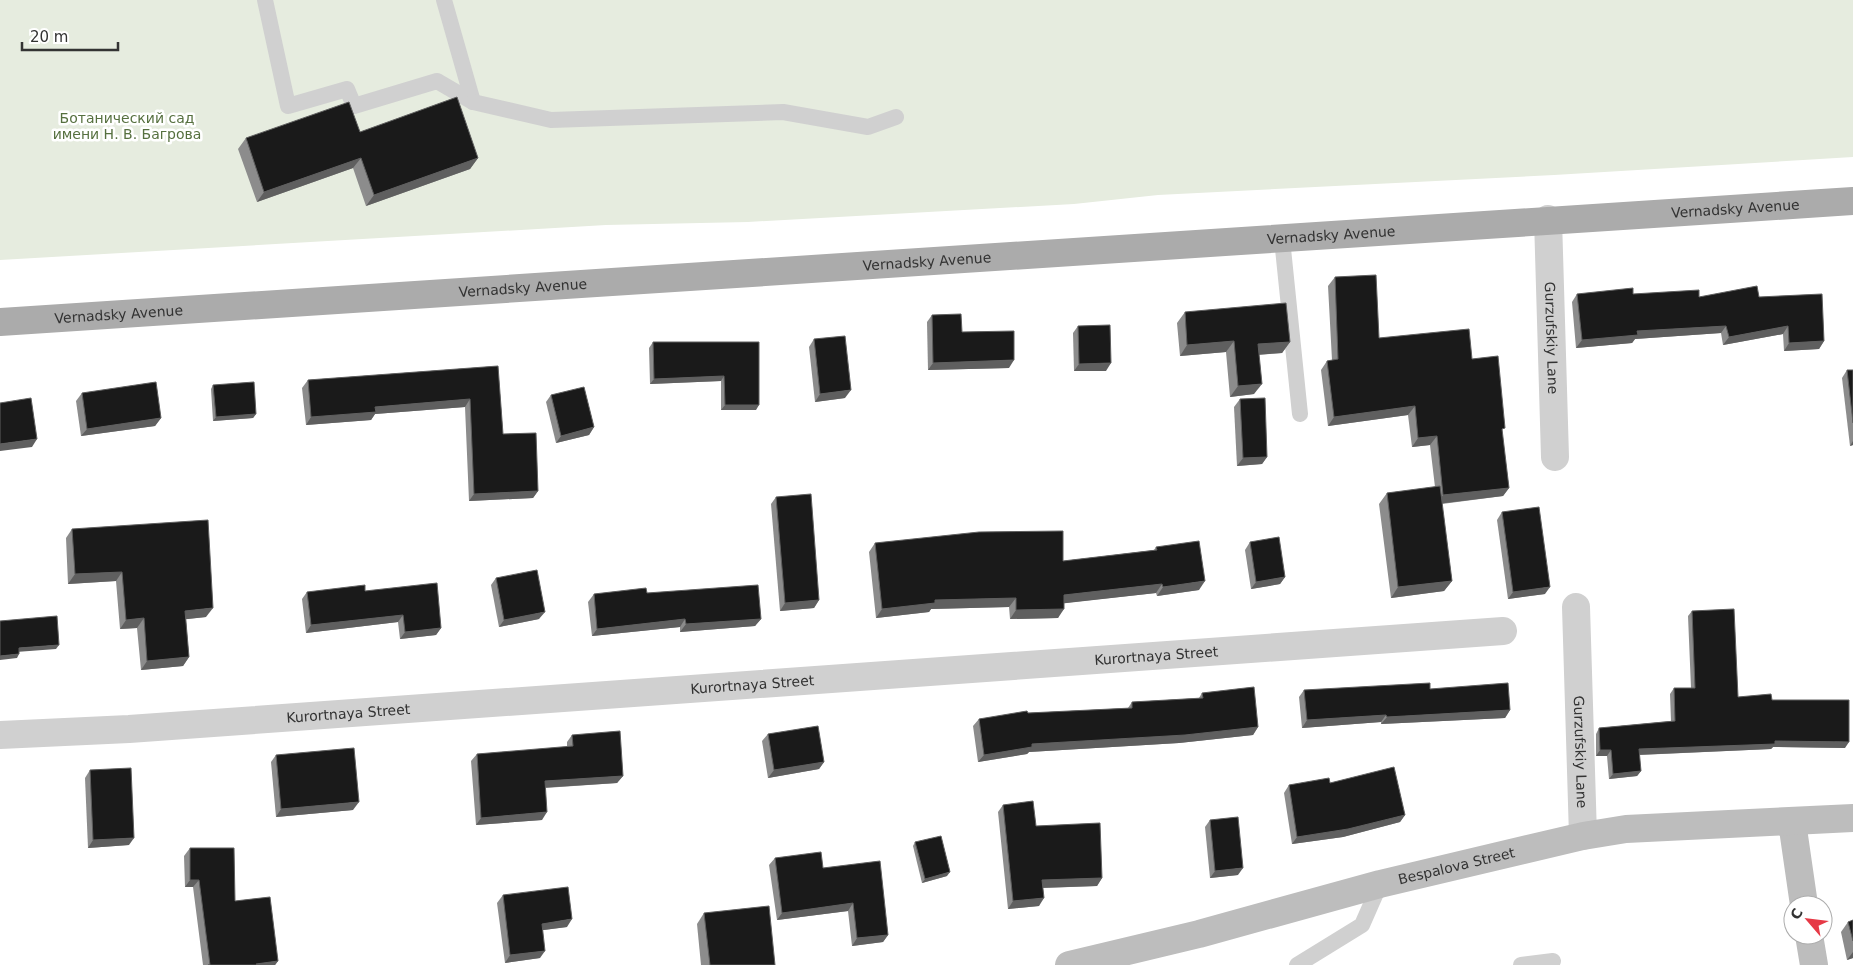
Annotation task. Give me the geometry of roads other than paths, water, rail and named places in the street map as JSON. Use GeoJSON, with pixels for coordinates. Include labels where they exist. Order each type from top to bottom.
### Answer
{"type":"FeatureCollection","features":[{"type":"Feature","properties":{"kind":"main road","name":"Vernadsky Avenue"},"geometry":{"type":"LineString","coordinates":[[0,322],[1282,239],[1548,219],[1853,201]]}},
{"type":"Feature","properties":{"kind":"main road","name":"Bespalova Street"},"geometry":{"type":"LineString","coordinates":[[1069,965],[1199,934],[1380,884],[1583,836],[1626,829],[1853,818]]}},
{"type":"Feature","properties":{"kind":"main road"},"geometry":{"type":"LineString","coordinates":[[1792,822],[1803,895]]}},
{"type":"Feature","properties":{"kind":"main road"},"geometry":{"type":"LineString","coordinates":[[1811,945],[1814,965]]}},
{"type":"Feature","properties":{"kind":"street","name":"Gurzufskiy Lane"},"geometry":{"type":"LineString","coordinates":[[1548,219],[1555,457]]}},
{"type":"Feature","properties":{"kind":"street","name":"Gurzufskiy Lane"},"geometry":{"type":"LineString","coordinates":[[1576,607],[1583,836]]}},
{"type":"Feature","properties":{"kind":"street","name":"Kurortnaya Street"},"geometry":{"type":"LineString","coordinates":[[0,735],[139,728],[1503,632]]}},
{"type":"Feature","properties":{"kind":"lane"},"geometry":{"type":"LineString","coordinates":[[266,0],[288,106],[348,89],[354,106],[437,81],[473,102],[551,120],[783,112],[868,128],[896,117]]}},
{"type":"Feature","properties":{"kind":"lane"},"geometry":{"type":"LineString","coordinates":[[444,0],[473,102]]}},
{"type":"Feature","properties":{"kind":"lane"},"geometry":{"type":"LineString","coordinates":[[1282,239],[1300,414]]}},
{"type":"Feature","properties":{"kind":"lane"},"geometry":{"type":"LineString","coordinates":[[1296,965],[1362,925],[1380,884]]}},
{"type":"Feature","properties":{"kind":"lane"},"geometry":{"type":"LineString","coordinates":[[1521,965],[1554,961]]}},
{"type":"Feature","properties":{"kind":"park label","name":"Ботанический сад имени Н. В. Багрова"},"geometry":{"type":"Point","coordinates":[127,126]}}]}
